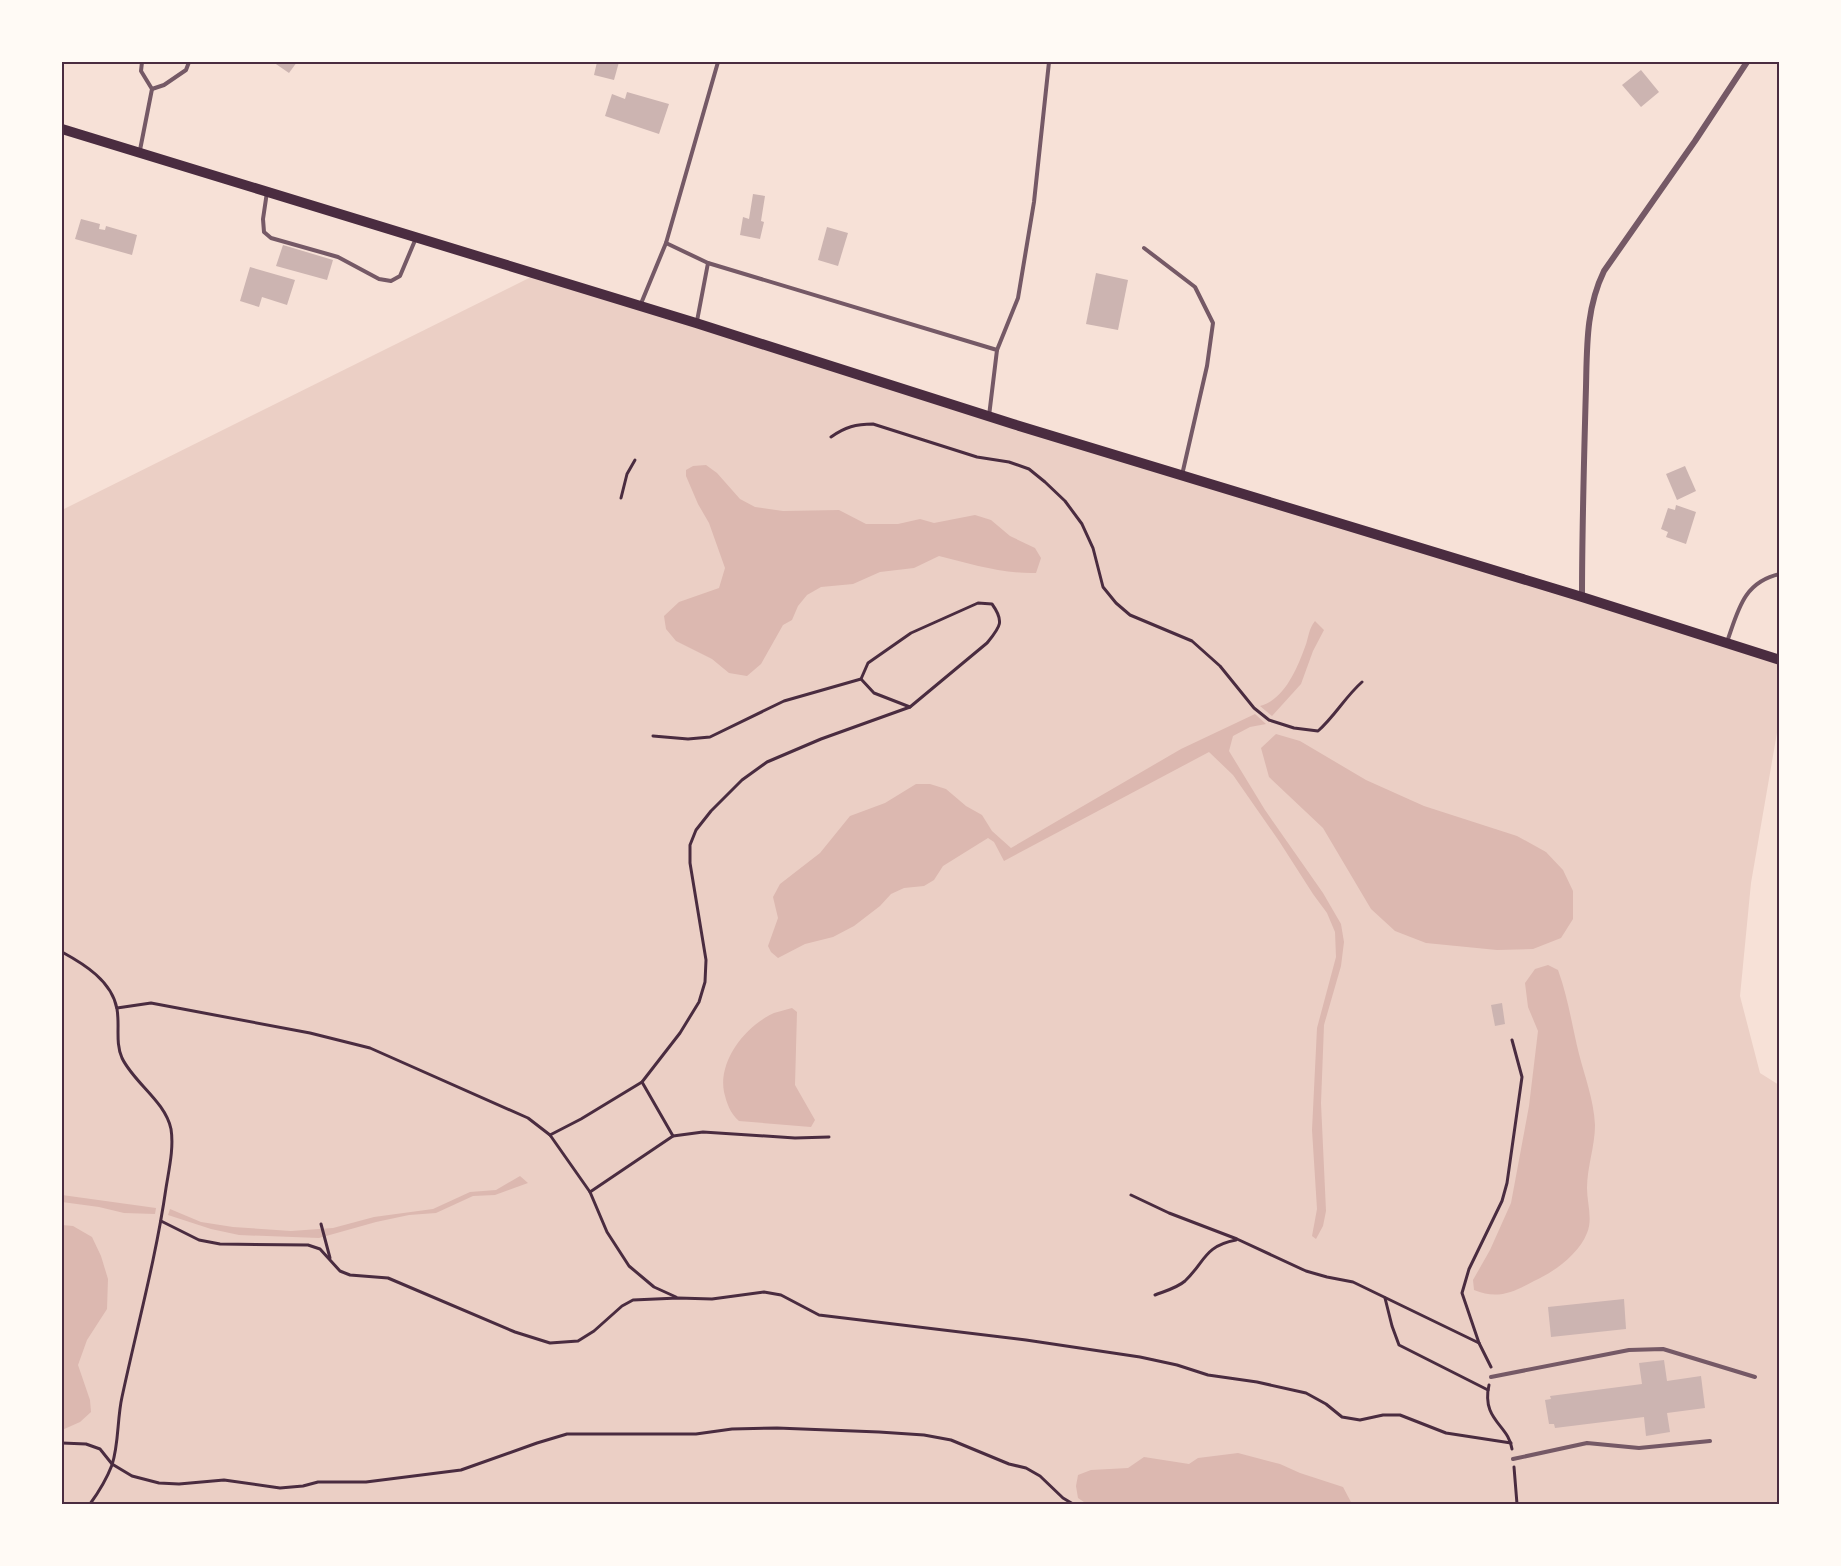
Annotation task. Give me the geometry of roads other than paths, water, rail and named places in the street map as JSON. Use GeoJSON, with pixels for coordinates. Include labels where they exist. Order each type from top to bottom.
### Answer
{"type":"FeatureCollection","features":[{"type":"Feature","properties":{"kind":"main road"},"geometry":{"type":"LineString","coordinates":[[62,129],[696,323],[989,417],[1582,597],[1779,660]]}},
{"type":"Feature","properties":{"kind":"street"},"geometry":{"type":"LineString","coordinates":[[1582,597],[1586,358],[1589,313],[1596,286],[1604,271],[1748,62]]}},
{"type":"Feature","properties":{"kind":"lane"},"geometry":{"type":"LineString","coordinates":[[139,153],[152,89],[141,71],[142,62]]}},
{"type":"Feature","properties":{"kind":"lane"},"geometry":{"type":"LineString","coordinates":[[152,89],[164,85],[186,70],[189,62]]}},
{"type":"Feature","properties":{"kind":"lane"},"geometry":{"type":"LineString","coordinates":[[640,306],[666,243],[718,62]]}},
{"type":"Feature","properties":{"kind":"lane"},"geometry":{"type":"LineString","coordinates":[[989,417],[997,350],[1018,298],[1034,202],[1049,62]]}},
{"type":"Feature","properties":{"kind":"lane"},"geometry":{"type":"LineString","coordinates":[[267,192],[263,219],[264,232],[271,238],[338,257],[379,279],[391,281],[400,276],[416,238]]}},
{"type":"Feature","properties":{"kind":"lane"},"geometry":{"type":"LineString","coordinates":[[666,243],[708,263],[997,350]]}},
{"type":"Feature","properties":{"kind":"lane"},"geometry":{"type":"LineString","coordinates":[[1143,248],[1195,287],[1213,323],[1207,366],[1182,476]]}},
{"type":"Feature","properties":{"kind":"lane"},"geometry":{"type":"LineString","coordinates":[[696,323],[708,263]]}},
{"type":"Feature","properties":{"kind":"lane"},"geometry":{"type":"LineString","coordinates":[[1726,644],[1742,600],[1756,583],[1768,576],[1779,574]]}},
{"type":"Feature","properties":{"kind":"lane"},"geometry":{"type":"LineString","coordinates":[[1491,1377],[1629,1350],[1663,1349],[1755,1377]]}},
{"type":"Feature","properties":{"kind":"lane"},"geometry":{"type":"LineString","coordinates":[[1513,1458],[1587,1443],[1639,1448],[1710,1441]]}}]}
